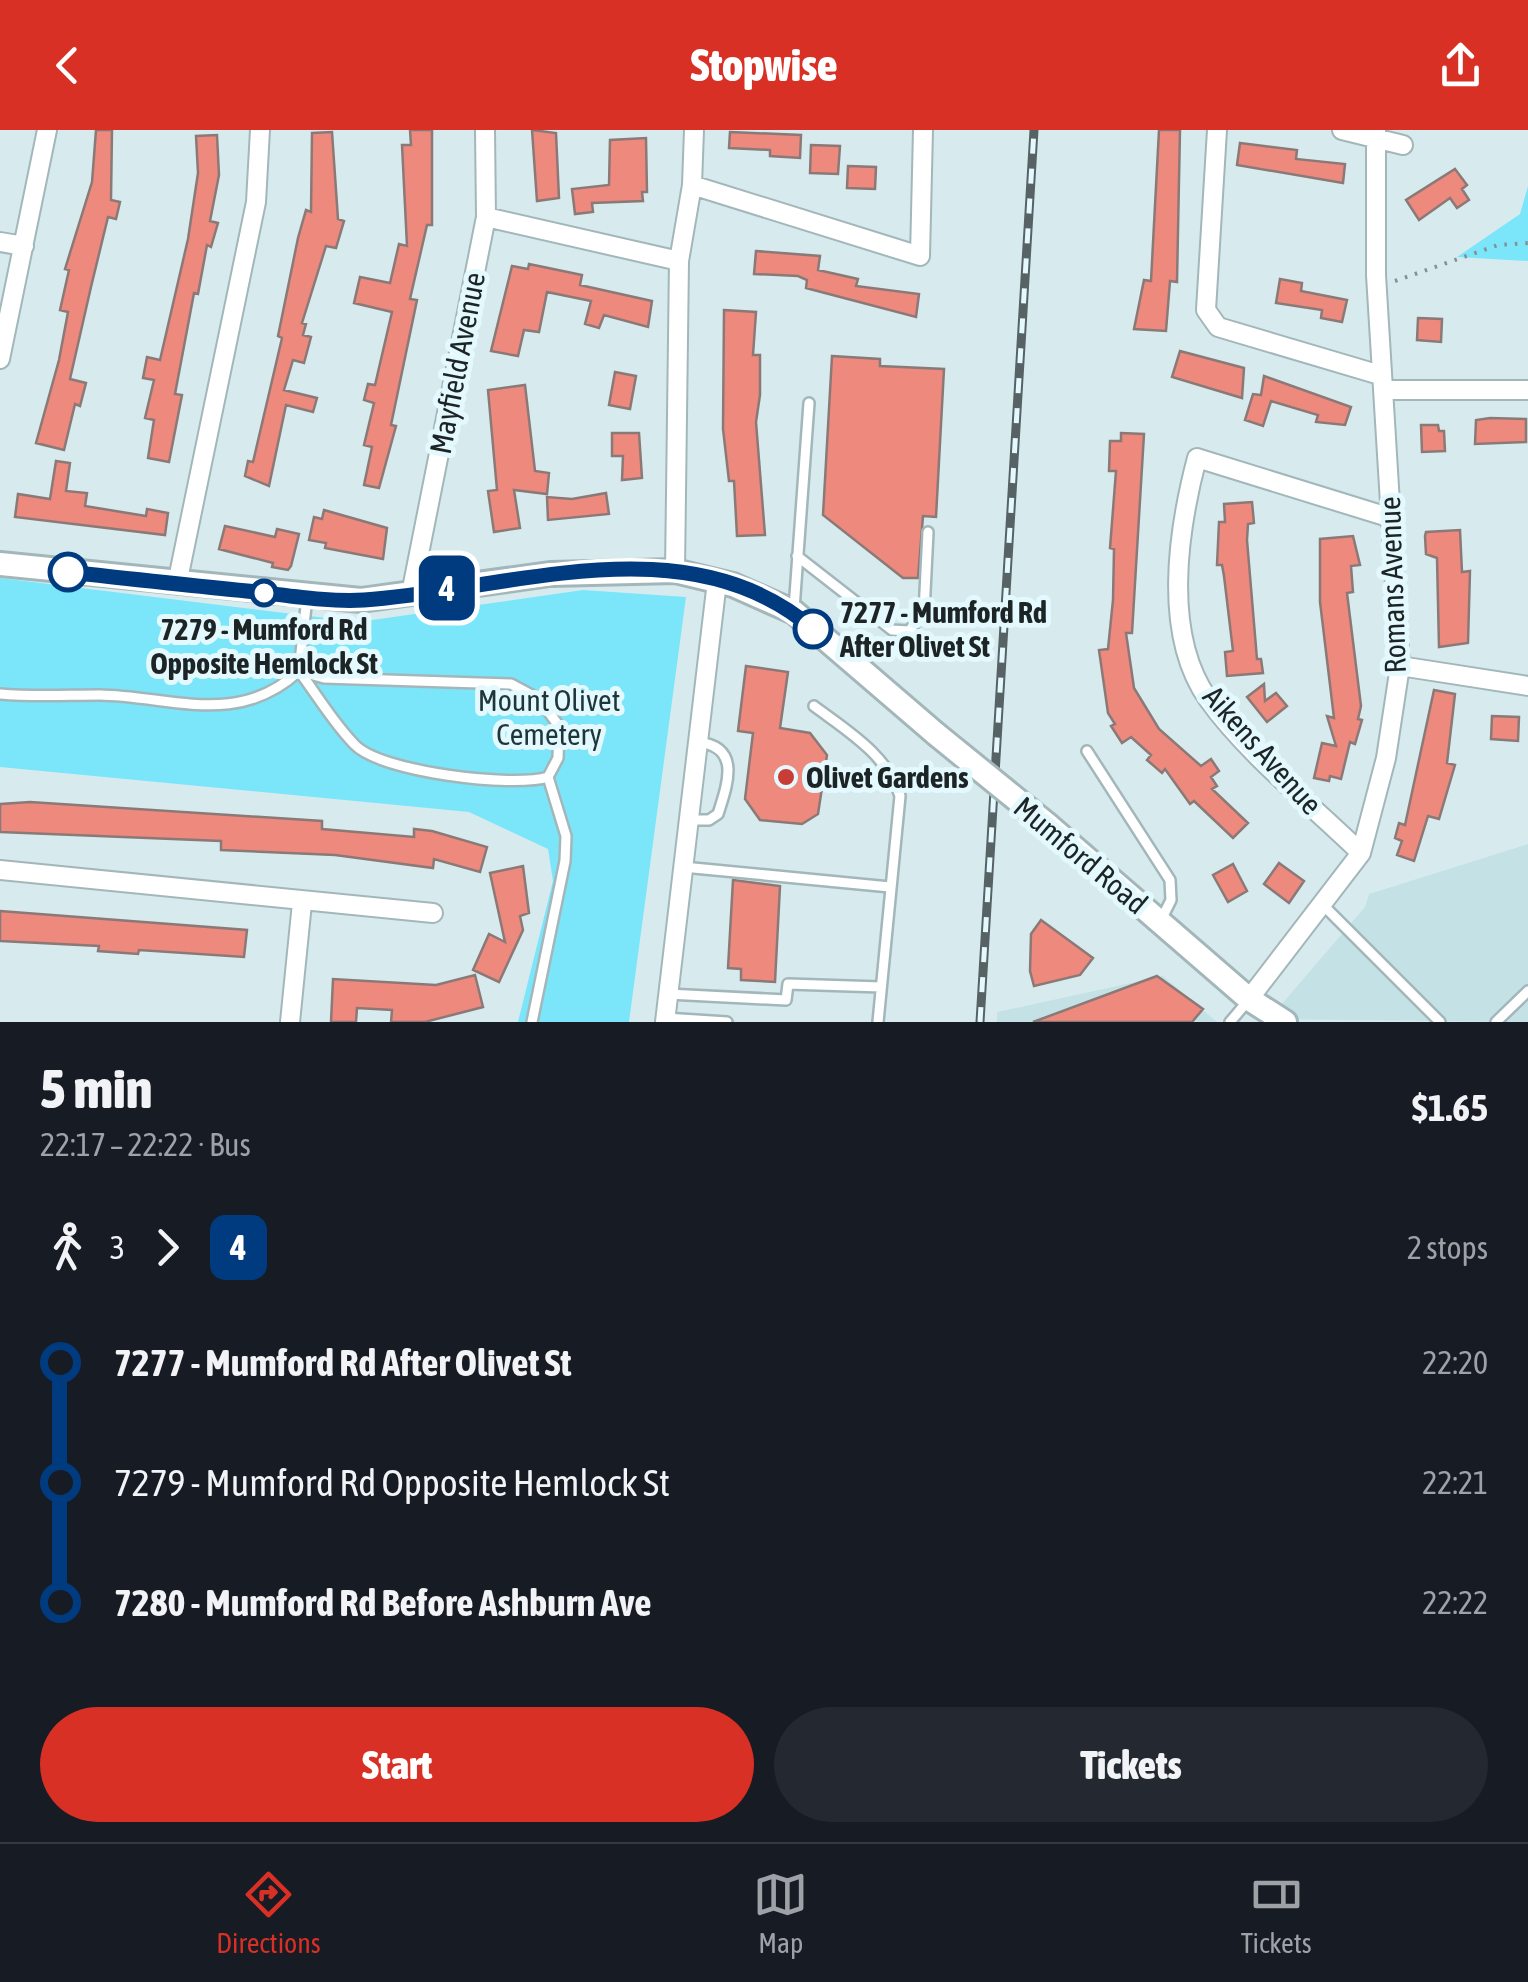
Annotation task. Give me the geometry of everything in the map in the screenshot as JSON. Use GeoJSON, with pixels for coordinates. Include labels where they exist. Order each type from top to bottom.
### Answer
{"type":"FeatureCollection","features":[{"type":"Feature","properties":{"kind":"street"},"geometry":{"type":"LineString","coordinates":[[0,359],[46,130]]}},
{"type":"Feature","properties":{"kind":"street"},"geometry":{"type":"LineString","coordinates":[[177,584],[256,202],[260,130]]}},
{"type":"Feature","properties":{"kind":"street","name":"Mayfield Avenue"},"geometry":{"type":"LineString","coordinates":[[411,594],[486,217],[485,130]]}},
{"type":"Feature","properties":{"kind":"street"},"geometry":{"type":"LineString","coordinates":[[675,572],[679,261],[692,184],[694,130]]}},
{"type":"Feature","properties":{"kind":"street"},"geometry":{"type":"LineString","coordinates":[[692,184],[920,256],[922,130]]}},
{"type":"Feature","properties":{"kind":"street"},"geometry":{"type":"LineString","coordinates":[[1217,130],[1206,310],[1218,327],[1383,383],[1528,390]]}},
{"type":"Feature","properties":{"kind":"street"},"geometry":{"type":"LineString","coordinates":[[1342,130],[1404,144]]}},
{"type":"Feature","properties":{"kind":"street","name":"Romans Avenue"},"geometry":{"type":"LineString","coordinates":[[1249,1000],[1361,853],[1386,758],[1400,666],[1376,288],[1376,135]]}},
{"type":"Feature","properties":{"kind":"street"},"geometry":{"type":"LineString","coordinates":[[486,217],[679,261]]}},
{"type":"Feature","properties":{"kind":"street"},"geometry":{"type":"LineString","coordinates":[[0,242],[24,246]]}},
{"type":"Feature","properties":{"kind":"street","name":"Aikens Avenue"},"geometry":{"type":"LineString","coordinates":[[1361,853],[1207,698],[1184,640],[1180,591],[1184,520],[1197,458],[1388,517]]}},
{"type":"Feature","properties":{"kind":"street","name":"Mumford Road"},"geometry":{"type":"LineString","coordinates":[[0,564],[361,600],[550,574],[675,572],[717,582],[794,612],[1249,1000],[1286,1022]]}},
{"type":"Feature","properties":{"kind":"street"},"geometry":{"type":"LineString","coordinates":[[665,1020],[717,582]]}},
{"type":"Feature","properties":{"kind":"street"},"geometry":{"type":"LineString","coordinates":[[1400,666],[1528,686]]}},
{"type":"Feature","properties":{"kind":"street"},"geometry":{"type":"LineString","coordinates":[[0,870],[433,913]]}},
{"type":"Feature","properties":{"kind":"street"},"geometry":{"type":"LineString","coordinates":[[290,1022],[302,903]]}},
{"type":"Feature","properties":{"kind":"street","name":"Mumford Road"},"geometry":{"type":"LineString","coordinates":[[1249,1000],[1260,1022]]}},
{"type":"Feature","properties":{"kind":"lane"},"geometry":{"type":"LineString","coordinates":[[794,612],[809,403]]}},
{"type":"Feature","properties":{"kind":"lane"},"geometry":{"type":"LineString","coordinates":[[797,556],[892,630],[909,630],[924,612],[928,532]]}},
{"type":"Feature","properties":{"kind":"lane"},"geometry":{"type":"LineString","coordinates":[[307,597],[299,671],[354,745],[382,762],[522,782],[548,777]]}},
{"type":"Feature","properties":{"kind":"lane"},"geometry":{"type":"LineString","coordinates":[[0,694],[51,698],[101,695],[215,708],[259,695],[299,671],[324,678],[512,684],[526,689],[559,726],[558,758],[548,777],[566,836],[565,860],[532,1022]]}},
{"type":"Feature","properties":{"kind":"lane"},"geometry":{"type":"LineString","coordinates":[[814,706],[865,745],[895,780],[900,796],[878,1022]]}},
{"type":"Feature","properties":{"kind":"lane"},"geometry":{"type":"LineString","coordinates":[[688,820],[709,820],[718,814],[726,790],[728,767],[723,751],[716,744],[698,742]]}},
{"type":"Feature","properties":{"kind":"lane"},"geometry":{"type":"LineString","coordinates":[[1087,751],[1170,880],[1171,900],[1160,922]]}},
{"type":"Feature","properties":{"kind":"lane"},"geometry":{"type":"LineString","coordinates":[[683,867],[890,887]]}},
{"type":"Feature","properties":{"kind":"lane"},"geometry":{"type":"LineString","coordinates":[[1324,905],[1440,1022]]}},
{"type":"Feature","properties":{"kind":"lane"},"geometry":{"type":"LineString","coordinates":[[668,994],[786,1000],[788,984],[881,987]]}},
{"type":"Feature","properties":{"kind":"lane"},"geometry":{"type":"LineString","coordinates":[[1496,1022],[1528,990]]}},
{"type":"Feature","properties":{"kind":"lane"},"geometry":{"type":"LineString","coordinates":[[1230,1022],[1249,1000]]}},
{"type":"Feature","properties":{"kind":"lane"},"geometry":{"type":"LineString","coordinates":[[665,1020],[727,1022]]}},
{"type":"Feature","properties":{"kind":"path"},"geometry":{"type":"LineString","coordinates":[[1376,288],[1498,245],[1528,242]]}},
{"type":"Feature","properties":{"kind":"shaded area"},"geometry":{"type":"Polygon","coordinates":[[[1528,844],[1528,1022],[1269,1019],[1365,907],[1369,894],[1528,844]]]}},
{"type":"Feature","properties":{"kind":"shaded area"},"geometry":{"type":"Polygon","coordinates":[[[1163,976],[1217,1022],[997,1022],[997,1012],[1163,976]]]}},
{"type":"Feature","properties":{"kind":"green space"},"geometry":{"type":"Polygon","coordinates":[[[1528,186],[1528,261],[1457,257],[1520,214],[1528,186]]]}},
{"type":"Feature","properties":{"kind":"green space","name":"Mount Olivet Cemetery"},"geometry":{"type":"Polygon","coordinates":[[[0,578],[358,622],[583,590],[686,597],[629,1022],[518,1022],[553,881],[548,849],[469,812],[0,767],[0,578]]]}},
{"type":"Feature","properties":{"kind":"building"},"geometry":{"type":"Polygon","coordinates":[[[96,130],[112,130],[111,200],[120,202],[116,219],[108,217],[70,379],[86,383],[80,406],[75,404],[64,450],[36,443],[59,360],[68,312],[60,310],[69,270],[65,269],[92,182],[96,130]]]}},
{"type":"Feature","properties":{"kind":"building"},"geometry":{"type":"Polygon","coordinates":[[[410,130],[432,130],[432,225],[427,225],[410,299],[417,300],[391,425],[396,426],[379,488],[364,485],[372,447],[364,445],[374,403],[364,400],[368,384],[375,385],[392,312],[354,303],[360,277],[390,283],[399,244],[407,246],[402,145],[411,145],[410,130]]]}},
{"type":"Feature","properties":{"kind":"building"},"geometry":{"type":"Polygon","coordinates":[[[532,130],[556,133],[559,198],[537,201],[532,130]]]}},
{"type":"Feature","properties":{"kind":"building"},"geometry":{"type":"Polygon","coordinates":[[[1159,130],[1180,130],[1177,282],[1170,281],[1166,331],[1134,329],[1144,280],[1151,281],[1159,130]]]}},
{"type":"Feature","properties":{"kind":"building"},"geometry":{"type":"Polygon","coordinates":[[[332,132],[338,219],[344,221],[336,248],[326,246],[302,323],[306,324],[303,335],[311,337],[304,363],[293,360],[284,390],[317,398],[313,412],[286,405],[269,486],[245,476],[248,461],[253,462],[282,338],[278,336],[298,238],[306,210],[311,212],[312,133],[332,132]]]}},
{"type":"Feature","properties":{"kind":"building"},"geometry":{"type":"Polygon","coordinates":[[[730,132],[801,135],[800,158],[770,156],[770,150],[729,148],[730,132]]]}},
{"type":"Feature","properties":{"kind":"building"},"geometry":{"type":"Polygon","coordinates":[[[217,135],[219,175],[210,221],[218,223],[211,247],[207,245],[198,294],[194,293],[175,394],[182,395],[169,462],[148,458],[154,420],[145,418],[154,380],[143,378],[147,357],[160,360],[188,239],[198,173],[196,136],[217,135]]]}},
{"type":"Feature","properties":{"kind":"building"},"geometry":{"type":"Polygon","coordinates":[[[646,138],[647,192],[642,192],[643,201],[592,203],[593,212],[575,214],[572,189],[609,185],[610,140],[646,138]]]}},
{"type":"Feature","properties":{"kind":"building"},"geometry":{"type":"Polygon","coordinates":[[[1240,143],[1297,150],[1296,159],[1345,164],[1343,183],[1237,165],[1240,143]]]}},
{"type":"Feature","properties":{"kind":"building"},"geometry":{"type":"Polygon","coordinates":[[[811,145],[840,146],[838,174],[810,173],[811,145]]]}},
{"type":"Feature","properties":{"kind":"building"},"geometry":{"type":"Polygon","coordinates":[[[848,166],[876,167],[875,189],[847,188],[848,166]]]}},
{"type":"Feature","properties":{"kind":"building"},"geometry":{"type":"Polygon","coordinates":[[[1455,169],[1467,185],[1462,189],[1469,200],[1457,208],[1450,198],[1419,220],[1406,200],[1455,169]]]}},
{"type":"Feature","properties":{"kind":"building"},"geometry":{"type":"Polygon","coordinates":[[[756,251],[820,256],[818,270],[858,279],[856,286],[919,294],[916,317],[806,288],[807,280],[798,276],[754,274],[756,251]]]}},
{"type":"Feature","properties":{"kind":"building"},"geometry":{"type":"Polygon","coordinates":[[[529,264],[582,275],[580,285],[652,301],[648,327],[604,315],[599,328],[585,324],[591,301],[547,292],[539,332],[524,330],[518,356],[491,351],[512,266],[528,269],[529,264]]]}},
{"type":"Feature","properties":{"kind":"building"},"geometry":{"type":"Polygon","coordinates":[[[1280,279],[1302,283],[1301,291],[1347,300],[1342,322],[1321,318],[1322,310],[1276,303],[1280,279]]]}},
{"type":"Feature","properties":{"kind":"building"},"geometry":{"type":"Polygon","coordinates":[[[724,310],[756,312],[753,355],[760,355],[756,422],[765,535],[737,536],[734,481],[729,481],[723,429],[724,310]]]}},
{"type":"Feature","properties":{"kind":"building"},"geometry":{"type":"Polygon","coordinates":[[[1418,318],[1442,319],[1441,342],[1417,340],[1418,318]]]}},
{"type":"Feature","properties":{"kind":"building"},"geometry":{"type":"Polygon","coordinates":[[[1180,351],[1244,368],[1242,398],[1172,377],[1180,351]]]}},
{"type":"Feature","properties":{"kind":"building"},"geometry":{"type":"Polygon","coordinates":[[[832,356],[880,359],[880,366],[944,369],[936,517],[923,516],[918,578],[903,578],[823,515],[832,356]]]}},
{"type":"Feature","properties":{"kind":"building"},"geometry":{"type":"Polygon","coordinates":[[[615,372],[636,376],[630,409],[609,405],[615,372]]]}},
{"type":"Feature","properties":{"kind":"building"},"geometry":{"type":"Polygon","coordinates":[[[1264,376],[1351,407],[1345,425],[1316,422],[1318,415],[1271,401],[1263,426],[1245,420],[1253,394],[1261,395],[1264,376]]]}},
{"type":"Feature","properties":{"kind":"building"},"geometry":{"type":"Polygon","coordinates":[[[525,385],[535,471],[549,473],[547,494],[514,490],[520,528],[494,532],[488,491],[497,490],[488,390],[525,385]]]}},
{"type":"Feature","properties":{"kind":"building"},"geometry":{"type":"Polygon","coordinates":[[[1526,419],[1526,442],[1475,444],[1476,420],[1526,419]]]}},
{"type":"Feature","properties":{"kind":"building"},"geometry":{"type":"Polygon","coordinates":[[[1421,425],[1438,425],[1439,431],[1444,431],[1445,451],[1422,452],[1421,425]]]}},
{"type":"Feature","properties":{"kind":"building"},"geometry":{"type":"Polygon","coordinates":[[[612,433],[639,433],[642,478],[622,480],[623,456],[612,456],[612,433]]]}},
{"type":"Feature","properties":{"kind":"building"},"geometry":{"type":"Polygon","coordinates":[[[1121,433],[1144,434],[1132,633],[1126,633],[1134,688],[1159,729],[1201,766],[1211,759],[1219,771],[1211,777],[1217,786],[1212,789],[1248,823],[1233,838],[1194,801],[1190,804],[1165,769],[1162,773],[1147,760],[1151,755],[1131,737],[1122,743],[1111,726],[1115,724],[1108,713],[1099,650],[1108,649],[1113,600],[1114,549],[1110,548],[1116,471],[1109,471],[1110,441],[1121,441],[1121,433]]]}},
{"type":"Feature","properties":{"kind":"building"},"geometry":{"type":"Polygon","coordinates":[[[56,461],[70,463],[66,491],[87,493],[85,506],[146,516],[147,509],[168,513],[165,535],[15,517],[18,494],[50,499],[56,461]]]}},
{"type":"Feature","properties":{"kind":"building"},"geometry":{"type":"Polygon","coordinates":[[[606,493],[609,514],[548,520],[547,497],[572,499],[606,493]]]}},
{"type":"Feature","properties":{"kind":"building"},"geometry":{"type":"Polygon","coordinates":[[[1252,502],[1254,523],[1248,524],[1247,540],[1257,659],[1261,659],[1263,673],[1227,676],[1225,652],[1233,651],[1222,565],[1217,565],[1219,522],[1225,522],[1224,504],[1252,502]]]}},
{"type":"Feature","properties":{"kind":"building"},"geometry":{"type":"Polygon","coordinates":[[[324,510],[387,528],[383,559],[325,548],[326,543],[309,540],[314,517],[322,519],[324,510]]]}},
{"type":"Feature","properties":{"kind":"building"},"geometry":{"type":"Polygon","coordinates":[[[225,526],[275,537],[277,529],[299,534],[291,566],[288,570],[272,567],[273,563],[219,549],[225,526]]]}},
{"type":"Feature","properties":{"kind":"building"},"geometry":{"type":"Polygon","coordinates":[[[1460,530],[1462,572],[1470,571],[1468,643],[1439,647],[1437,558],[1426,554],[1425,536],[1426,532],[1460,530]]]}},
{"type":"Feature","properties":{"kind":"building"},"geometry":{"type":"Polygon","coordinates":[[[1353,536],[1360,565],[1351,566],[1353,592],[1347,593],[1361,706],[1358,719],[1362,720],[1355,744],[1350,742],[1341,779],[1330,776],[1329,781],[1314,778],[1322,743],[1336,746],[1327,716],[1334,718],[1320,602],[1320,539],[1353,536]]]}},
{"type":"Feature","properties":{"kind":"building","name":"Olivet Gardens"},"geometry":{"type":"Polygon","coordinates":[[[746,666],[788,672],[780,728],[810,733],[827,755],[818,814],[802,824],[760,820],[745,799],[753,733],[738,731],[746,666]]]}},
{"type":"Feature","properties":{"kind":"building"},"geometry":{"type":"Polygon","coordinates":[[[1264,684],[1265,701],[1276,693],[1287,706],[1267,722],[1247,697],[1264,684]]]}},
{"type":"Feature","properties":{"kind":"building"},"geometry":{"type":"Polygon","coordinates":[[[1434,690],[1455,694],[1447,763],[1455,765],[1439,819],[1428,816],[1414,861],[1397,855],[1402,841],[1395,838],[1399,823],[1405,825],[1434,690]]]}},
{"type":"Feature","properties":{"kind":"building"},"geometry":{"type":"Polygon","coordinates":[[[1492,716],[1519,717],[1518,741],[1491,739],[1492,716]]]}},
{"type":"Feature","properties":{"kind":"building"},"geometry":{"type":"Polygon","coordinates":[[[30,802],[322,821],[322,829],[414,837],[414,829],[487,847],[480,872],[434,859],[433,868],[335,855],[221,850],[221,841],[0,832],[0,804],[30,802]]]}},
{"type":"Feature","properties":{"kind":"building"},"geometry":{"type":"Polygon","coordinates":[[[1279,863],[1304,881],[1289,903],[1264,884],[1279,863]]]}},
{"type":"Feature","properties":{"kind":"building"},"geometry":{"type":"Polygon","coordinates":[[[1233,864],[1247,891],[1228,902],[1213,875],[1233,864]]]}},
{"type":"Feature","properties":{"kind":"building"},"geometry":{"type":"Polygon","coordinates":[[[523,866],[529,913],[520,916],[523,930],[499,982],[473,970],[489,934],[505,942],[490,873],[523,866]]]}},
{"type":"Feature","properties":{"kind":"building"},"geometry":{"type":"Polygon","coordinates":[[[733,880],[780,886],[775,982],[741,980],[741,969],[728,968],[733,880]]]}},
{"type":"Feature","properties":{"kind":"building"},"geometry":{"type":"Polygon","coordinates":[[[0,911],[247,930],[244,957],[139,950],[138,954],[98,951],[99,946],[0,941],[0,911]]]}},
{"type":"Feature","properties":{"kind":"building"},"geometry":{"type":"Polygon","coordinates":[[[1041,920],[1093,958],[1080,975],[1034,986],[1030,971],[1031,934],[1041,920]]]}},
{"type":"Feature","properties":{"kind":"building"},"geometry":{"type":"Polygon","coordinates":[[[475,975],[483,1007],[425,1022],[391,1022],[392,1010],[357,1008],[356,1022],[331,1022],[333,979],[436,985],[475,975]]]}},
{"type":"Feature","properties":{"kind":"building"},"geometry":{"type":"Polygon","coordinates":[[[1157,976],[1203,1009],[1192,1022],[1033,1022],[1157,976]]]}},
{"type":"Feature","properties":{"kind":"railway"},"geometry":{"type":"LineString","coordinates":[[980,1022],[1034,130]]}},
{"type":"Feature","properties":{"kind":"bus line","name":"4"},"geometry":{"type":"LineString","coordinates":[[68,572],[361,600],[550,574],[675,572],[733,585],[794,612],[813,629]]}},
{"type":"Feature","properties":{"kind":"place","name":"7279 - Mumford Rd Opposite Hemlock St"},"geometry":{"type":"Point","coordinates":[264,593]}},
{"type":"Feature","properties":{"kind":"place","name":"7277 - Mumford Rd After Olivet St"},"geometry":{"type":"Point","coordinates":[813,629]}},
{"type":"Feature","properties":{"kind":"place","name":"Olivet Gardens"},"geometry":{"type":"Point","coordinates":[786,777]}}]}
